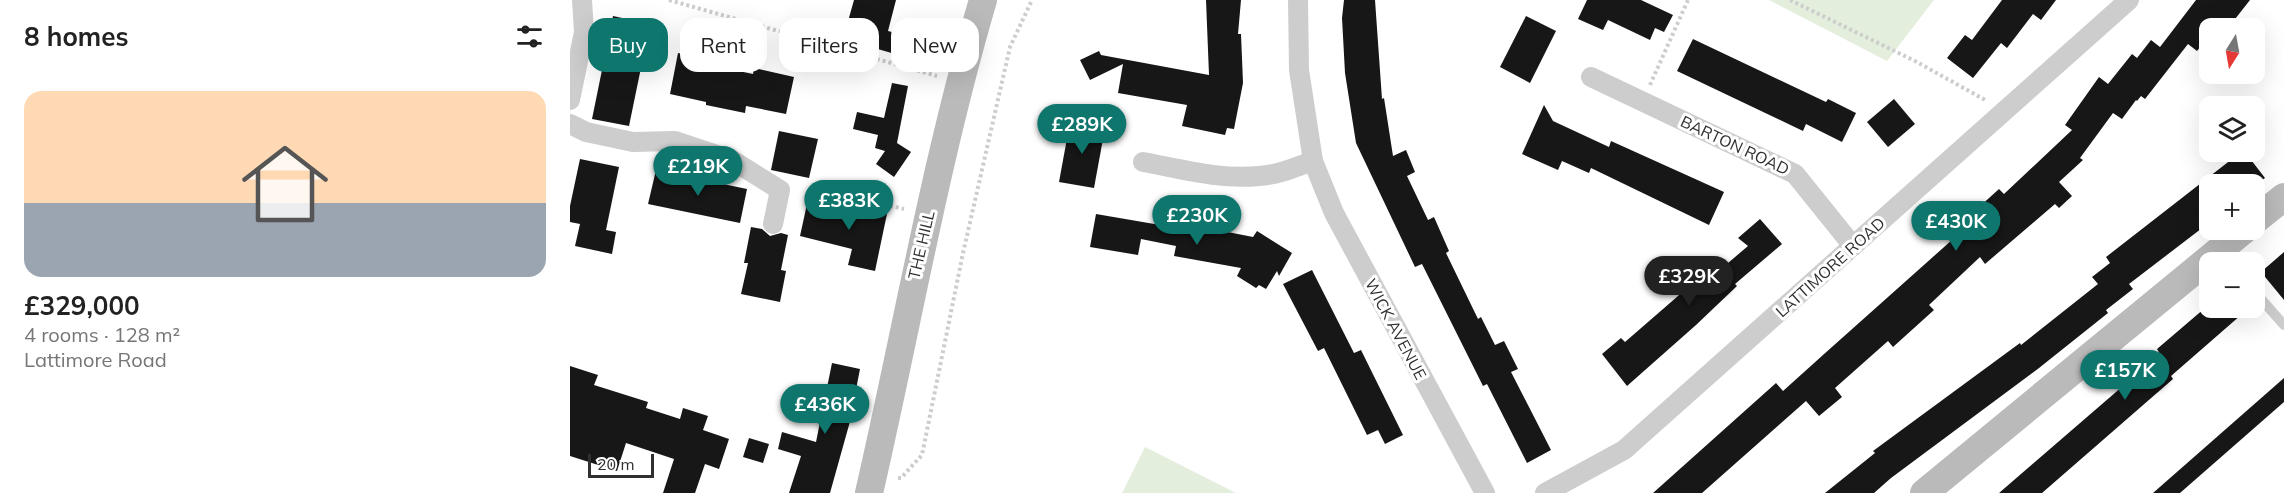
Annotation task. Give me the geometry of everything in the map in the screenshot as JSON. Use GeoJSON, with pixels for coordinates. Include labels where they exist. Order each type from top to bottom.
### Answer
{"type":"FeatureCollection","features":[{"type":"Feature","properties":{"kind":"main road","name":"THE HILL"},"geometry":{"type":"LineString","coordinates":[[869,493],[958,83],[983,0]]}},
{"type":"Feature","properties":{"kind":"main road"},"geometry":{"type":"LineString","coordinates":[[2265,212],[2284,197]]}},
{"type":"Feature","properties":{"kind":"main road"},"geometry":{"type":"LineString","coordinates":[[1924,493],[2222,253],[2234,240]]}},
{"type":"Feature","properties":{"kind":"street"},"geometry":{"type":"LineString","coordinates":[[570,100],[585,32],[582,0]]}},
{"type":"Feature","properties":{"kind":"street","name":"WICK AVENUE"},"geometry":{"type":"LineString","coordinates":[[1298,0],[1299,70],[1313,161],[1334,213],[1485,493]]}},
{"type":"Feature","properties":{"kind":"street","name":"LATTIMORE ROAD"},"geometry":{"type":"LineString","coordinates":[[1545,493],[1624,450],[2129,0]]}},
{"type":"Feature","properties":{"kind":"street","name":"BARTON ROAD"},"geometry":{"type":"LineString","coordinates":[[1591,77],[1795,174],[1853,246]]}},
{"type":"Feature","properties":{"kind":"street"},"geometry":{"type":"LineString","coordinates":[[570,124],[586,132],[633,142],[675,141],[732,160],[780,190],[773,224]]}},
{"type":"Feature","properties":{"kind":"street"},"geometry":{"type":"LineString","coordinates":[[1143,162],[1210,175],[1238,177],[1281,172],[1313,161]]}},
{"type":"Feature","properties":{"kind":"lane"},"geometry":{"type":"LineString","coordinates":[[2265,303],[2284,325]]}},
{"type":"Feature","properties":{"kind":"path"},"geometry":{"type":"LineString","coordinates":[[669,0],[941,78]]}},
{"type":"Feature","properties":{"kind":"path"},"geometry":{"type":"LineString","coordinates":[[922,454],[963,253],[1010,47],[1032,0]]}},
{"type":"Feature","properties":{"kind":"path"},"geometry":{"type":"LineString","coordinates":[[1642,102],[1688,0]]}},
{"type":"Feature","properties":{"kind":"path"},"geometry":{"type":"LineString","coordinates":[[1790,0],[1915,61],[2005,111]]}},
{"type":"Feature","properties":{"kind":"path"},"geometry":{"type":"LineString","coordinates":[[850,202],[856,198],[904,209]]}},
{"type":"Feature","properties":{"kind":"green space"},"geometry":{"type":"Polygon","coordinates":[[[1769,0],[1934,0],[1887,61],[1769,0]]]}},
{"type":"Feature","properties":{"kind":"green space"},"geometry":{"type":"Polygon","coordinates":[[[1145,447],[1236,493],[1122,493],[1145,447]]]}},
{"type":"Feature","properties":{"kind":"building"},"geometry":{"type":"Polygon","coordinates":[[[854,0],[896,0],[888,31],[891,32],[891,53],[879,49],[879,18],[849,18],[854,0]]]}},
{"type":"Feature","properties":{"kind":"building"},"geometry":{"type":"Polygon","coordinates":[[[1206,0],[1241,0],[1238,34],[1241,34],[1243,83],[1234,129],[1227,128],[1225,135],[1182,126],[1187,105],[1118,93],[1123,64],[1090,80],[1080,60],[1099,51],[1101,55],[1209,75],[1206,0]]]}},
{"type":"Feature","properties":{"kind":"building"},"geometry":{"type":"Polygon","coordinates":[[[1344,0],[1375,0],[1382,99],[1384,98],[1393,156],[1406,150],[1415,172],[1407,176],[1428,220],[1434,217],[1449,251],[1446,253],[1478,319],[1481,317],[1495,345],[1504,341],[1518,369],[1511,372],[1551,450],[1527,463],[1487,384],[1483,386],[1422,264],[1415,267],[1356,143],[1345,73],[1342,18],[1344,0]]]}},
{"type":"Feature","properties":{"kind":"building"},"geometry":{"type":"Polygon","coordinates":[[[1587,0],[1641,0],[1673,15],[1664,32],[1655,28],[1650,40],[1608,20],[1603,30],[1578,19],[1587,0]]]}},
{"type":"Feature","properties":{"kind":"building"},"geometry":{"type":"Polygon","coordinates":[[[2002,0],[2056,0],[2041,20],[2033,14],[2007,48],[2001,43],[1973,78],[1947,58],[1965,35],[1972,40],[2002,0]]]}},
{"type":"Feature","properties":{"kind":"building"},"geometry":{"type":"Polygon","coordinates":[[[2196,0],[2250,0],[2236,18],[2199,18],[2199,49],[2197,51],[2188,44],[2145,99],[2141,96],[2136,100],[2122,119],[2113,113],[2080,158],[2083,160],[2059,182],[2072,196],[2059,208],[2055,204],[1985,264],[1980,257],[1929,305],[1934,310],[1893,347],[1888,341],[1835,388],[1842,397],[1819,416],[1806,401],[1702,493],[1653,493],[1776,383],[1783,391],[1971,223],[1967,218],[1999,189],[2004,194],[2072,130],[2065,125],[2099,77],[2108,84],[2132,54],[2137,58],[2151,40],[2160,47],[2196,0]]]}},
{"type":"Feature","properties":{"kind":"building"},"geometry":{"type":"Polygon","coordinates":[[[1526,16],[1556,31],[1530,83],[1500,67],[1526,16]]]}},
{"type":"Feature","properties":{"kind":"building"},"geometry":{"type":"Polygon","coordinates":[[[1693,39],[1826,102],[1828,99],[1856,113],[1842,142],[1806,124],[1803,131],[1677,71],[1693,39]]]}},
{"type":"Feature","properties":{"kind":"building"},"geometry":{"type":"Polygon","coordinates":[[[678,53],[680,53],[680,72],[753,74],[753,72],[767,71],[794,77],[786,114],[746,106],[745,113],[706,105],[706,102],[670,94],[678,53]]]}},
{"type":"Feature","properties":{"kind":"building"},"geometry":{"type":"Polygon","coordinates":[[[602,72],[640,72],[629,126],[592,119],[602,72]]]}},
{"type":"Feature","properties":{"kind":"building"},"geometry":{"type":"Polygon","coordinates":[[[892,83],[908,86],[897,143],[911,152],[894,177],[876,164],[885,151],[875,148],[878,135],[853,129],[857,112],[884,118],[892,83]]]}},
{"type":"Feature","properties":{"kind":"building"},"geometry":{"type":"Polygon","coordinates":[[[1894,99],[1915,124],[1888,147],[1867,122],[1894,99]]]}},
{"type":"Feature","properties":{"kind":"building"},"geometry":{"type":"Polygon","coordinates":[[[1544,105],[1553,121],[1609,147],[1611,141],[1724,192],[1709,225],[1591,168],[1589,173],[1562,161],[1558,170],[1522,154],[1544,105]]]}},
{"type":"Feature","properties":{"kind":"building"},"geometry":{"type":"Polygon","coordinates":[[[1070,122],[1105,128],[1094,188],[1059,182],[1070,122]]]}},
{"type":"Feature","properties":{"kind":"building"},"geometry":{"type":"Polygon","coordinates":[[[779,131],[818,139],[809,178],[771,170],[779,131]]]}},
{"type":"Feature","properties":{"kind":"building"},"geometry":{"type":"Polygon","coordinates":[[[580,159],[619,167],[606,230],[616,232],[612,254],[575,246],[580,224],[570,222],[570,206],[580,159]]]}},
{"type":"Feature","properties":{"kind":"building"},"geometry":{"type":"Polygon","coordinates":[[[2228,162],[2253,162],[2262,174],[2213,174],[2228,162]]]}},
{"type":"Feature","properties":{"kind":"building"},"geometry":{"type":"Polygon","coordinates":[[[656,170],[747,189],[740,223],[648,204],[656,170]]]}},
{"type":"Feature","properties":{"kind":"building"},"geometry":{"type":"Polygon","coordinates":[[[2199,185],[2199,230],[2129,284],[2133,289],[2106,310],[2108,313],[1874,493],[1825,493],[1875,453],[1873,451],[2020,343],[2021,345],[2098,284],[2092,277],[2110,263],[2106,257],[2199,185]]]}},
{"type":"Feature","properties":{"kind":"building"},"geometry":{"type":"Polygon","coordinates":[[[861,203],[888,209],[875,271],[848,265],[852,249],[800,236],[807,204],[858,215],[861,203]]]}},
{"type":"Feature","properties":{"kind":"building"},"geometry":{"type":"Polygon","coordinates":[[[1096,214],[1166,226],[1167,220],[1253,237],[1257,231],[1292,253],[1279,276],[1277,271],[1266,289],[1259,285],[1256,288],[1237,276],[1241,268],[1174,256],[1176,246],[1141,239],[1138,255],[1090,247],[1096,214]]]}},
{"type":"Feature","properties":{"kind":"building"},"geometry":{"type":"Polygon","coordinates":[[[1760,219],[1782,244],[1735,284],[1737,286],[1696,325],[1627,386],[1602,354],[1621,338],[1625,342],[1716,263],[1721,269],[1748,246],[1738,238],[1760,219]]]}},
{"type":"Feature","properties":{"kind":"building"},"geometry":{"type":"Polygon","coordinates":[[[751,227],[762,229],[770,236],[781,233],[788,235],[781,270],[786,271],[780,302],[741,294],[748,263],[744,263],[751,227]]]}},
{"type":"Feature","properties":{"kind":"building"},"geometry":{"type":"Polygon","coordinates":[[[2284,252],[2284,300],[2265,277],[2265,269],[2284,252]]]}},
{"type":"Feature","properties":{"kind":"building"},"geometry":{"type":"Polygon","coordinates":[[[1312,270],[1354,353],[1361,350],[1403,435],[1385,444],[1378,430],[1367,435],[1324,348],[1318,351],[1283,284],[1312,270]]]}},
{"type":"Feature","properties":{"kind":"building"},"geometry":{"type":"Polygon","coordinates":[[[2199,313],[2199,318],[2238,318],[2171,376],[2173,379],[2042,493],[1999,493],[2160,354],[2157,349],[2199,313]]]}},
{"type":"Feature","properties":{"kind":"building"},"geometry":{"type":"Polygon","coordinates":[[[832,363],[860,369],[849,425],[830,493],[789,493],[801,456],[778,449],[782,432],[816,442],[832,363]]]}},
{"type":"Feature","properties":{"kind":"building"},"geometry":{"type":"Polygon","coordinates":[[[570,366],[598,375],[594,385],[648,402],[646,408],[680,419],[683,408],[708,416],[703,430],[729,439],[719,469],[705,464],[695,493],[663,493],[674,459],[626,443],[617,471],[570,456],[570,366]]]}},
{"type":"Feature","properties":{"kind":"building"},"geometry":{"type":"Polygon","coordinates":[[[2284,378],[2284,402],[2180,493],[2153,493],[2284,378]]]}},
{"type":"Feature","properties":{"kind":"building"},"geometry":{"type":"Polygon","coordinates":[[[749,438],[769,444],[763,463],[743,457],[749,438]]]}}]}
